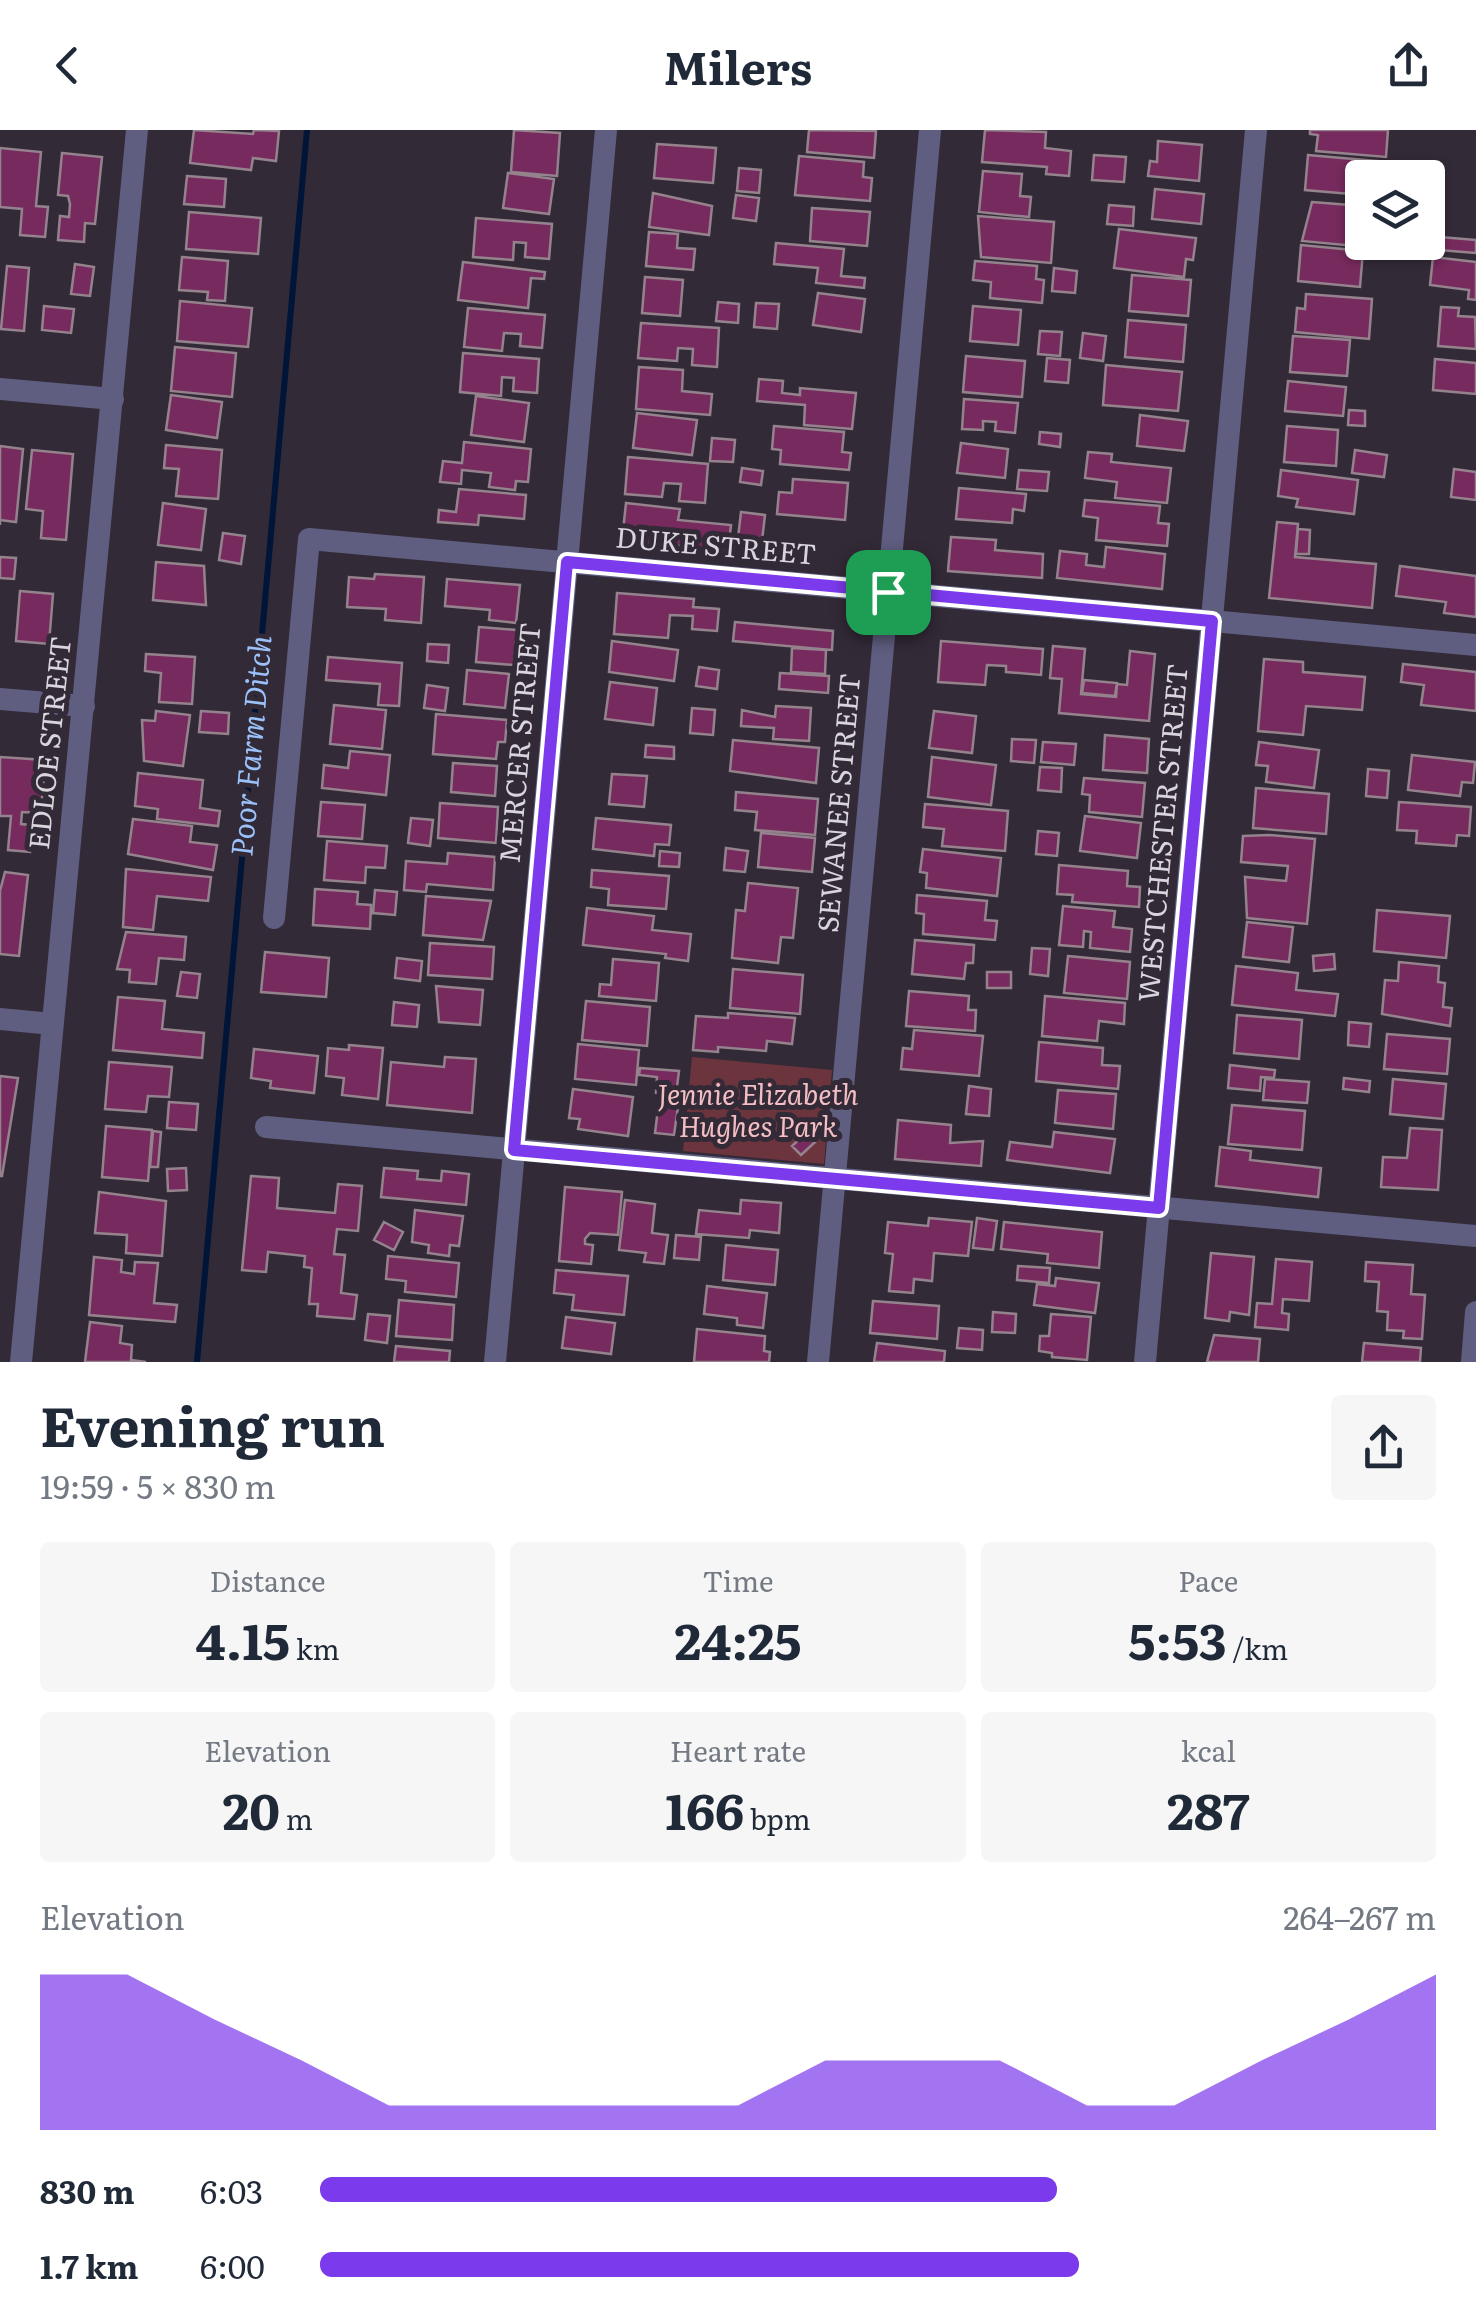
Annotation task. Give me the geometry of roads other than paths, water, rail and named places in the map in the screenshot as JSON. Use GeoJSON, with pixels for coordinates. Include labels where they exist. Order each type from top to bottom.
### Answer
{"type":"FeatureCollection","features":[{"type":"Feature","properties":{"kind":"street","name":"EDLOE STREET"},"geometry":{"type":"LineString","coordinates":[[15,1352],[84,706],[136,130]]}},
{"type":"Feature","properties":{"kind":"street","name":"MERCER STREET"},"geometry":{"type":"LineString","coordinates":[[495,1362],[606,130]]}},
{"type":"Feature","properties":{"kind":"street","name":"SEWANEE STREET"},"geometry":{"type":"LineString","coordinates":[[818,1362],[930,130]]}},
{"type":"Feature","properties":{"kind":"street","name":"WESTCHESTER STREET"},"geometry":{"type":"LineString","coordinates":[[1145,1362],[1256,130]]}},
{"type":"Feature","properties":{"kind":"street"},"geometry":{"type":"LineString","coordinates":[[0,388],[113,398]]}},
{"type":"Feature","properties":{"kind":"street","name":"DUKE STREET"},"geometry":{"type":"LineString","coordinates":[[274,918],[308,539],[1476,645]]}},
{"type":"Feature","properties":{"kind":"street"},"geometry":{"type":"LineString","coordinates":[[0,699],[84,706]]}},
{"type":"Feature","properties":{"kind":"street"},"geometry":{"type":"LineString","coordinates":[[0,1019],[52,1024]]}},
{"type":"Feature","properties":{"kind":"street"},"geometry":{"type":"LineString","coordinates":[[266,1127],[1476,1236]]}},
{"type":"Feature","properties":{"kind":"street"},"geometry":{"type":"LineString","coordinates":[[1472,1362],[1476,1312]]}},
{"type":"Feature","properties":{"kind":"waterway","name":"Poor Farm Ditch"},"geometry":{"type":"LineString","coordinates":[[197,1362],[307,130]]}},
{"type":"Feature","properties":{"kind":"park label","name":"Jennie Elizabeth Hughes Park"},"geometry":{"type":"Point","coordinates":[758,1111]}}]}
